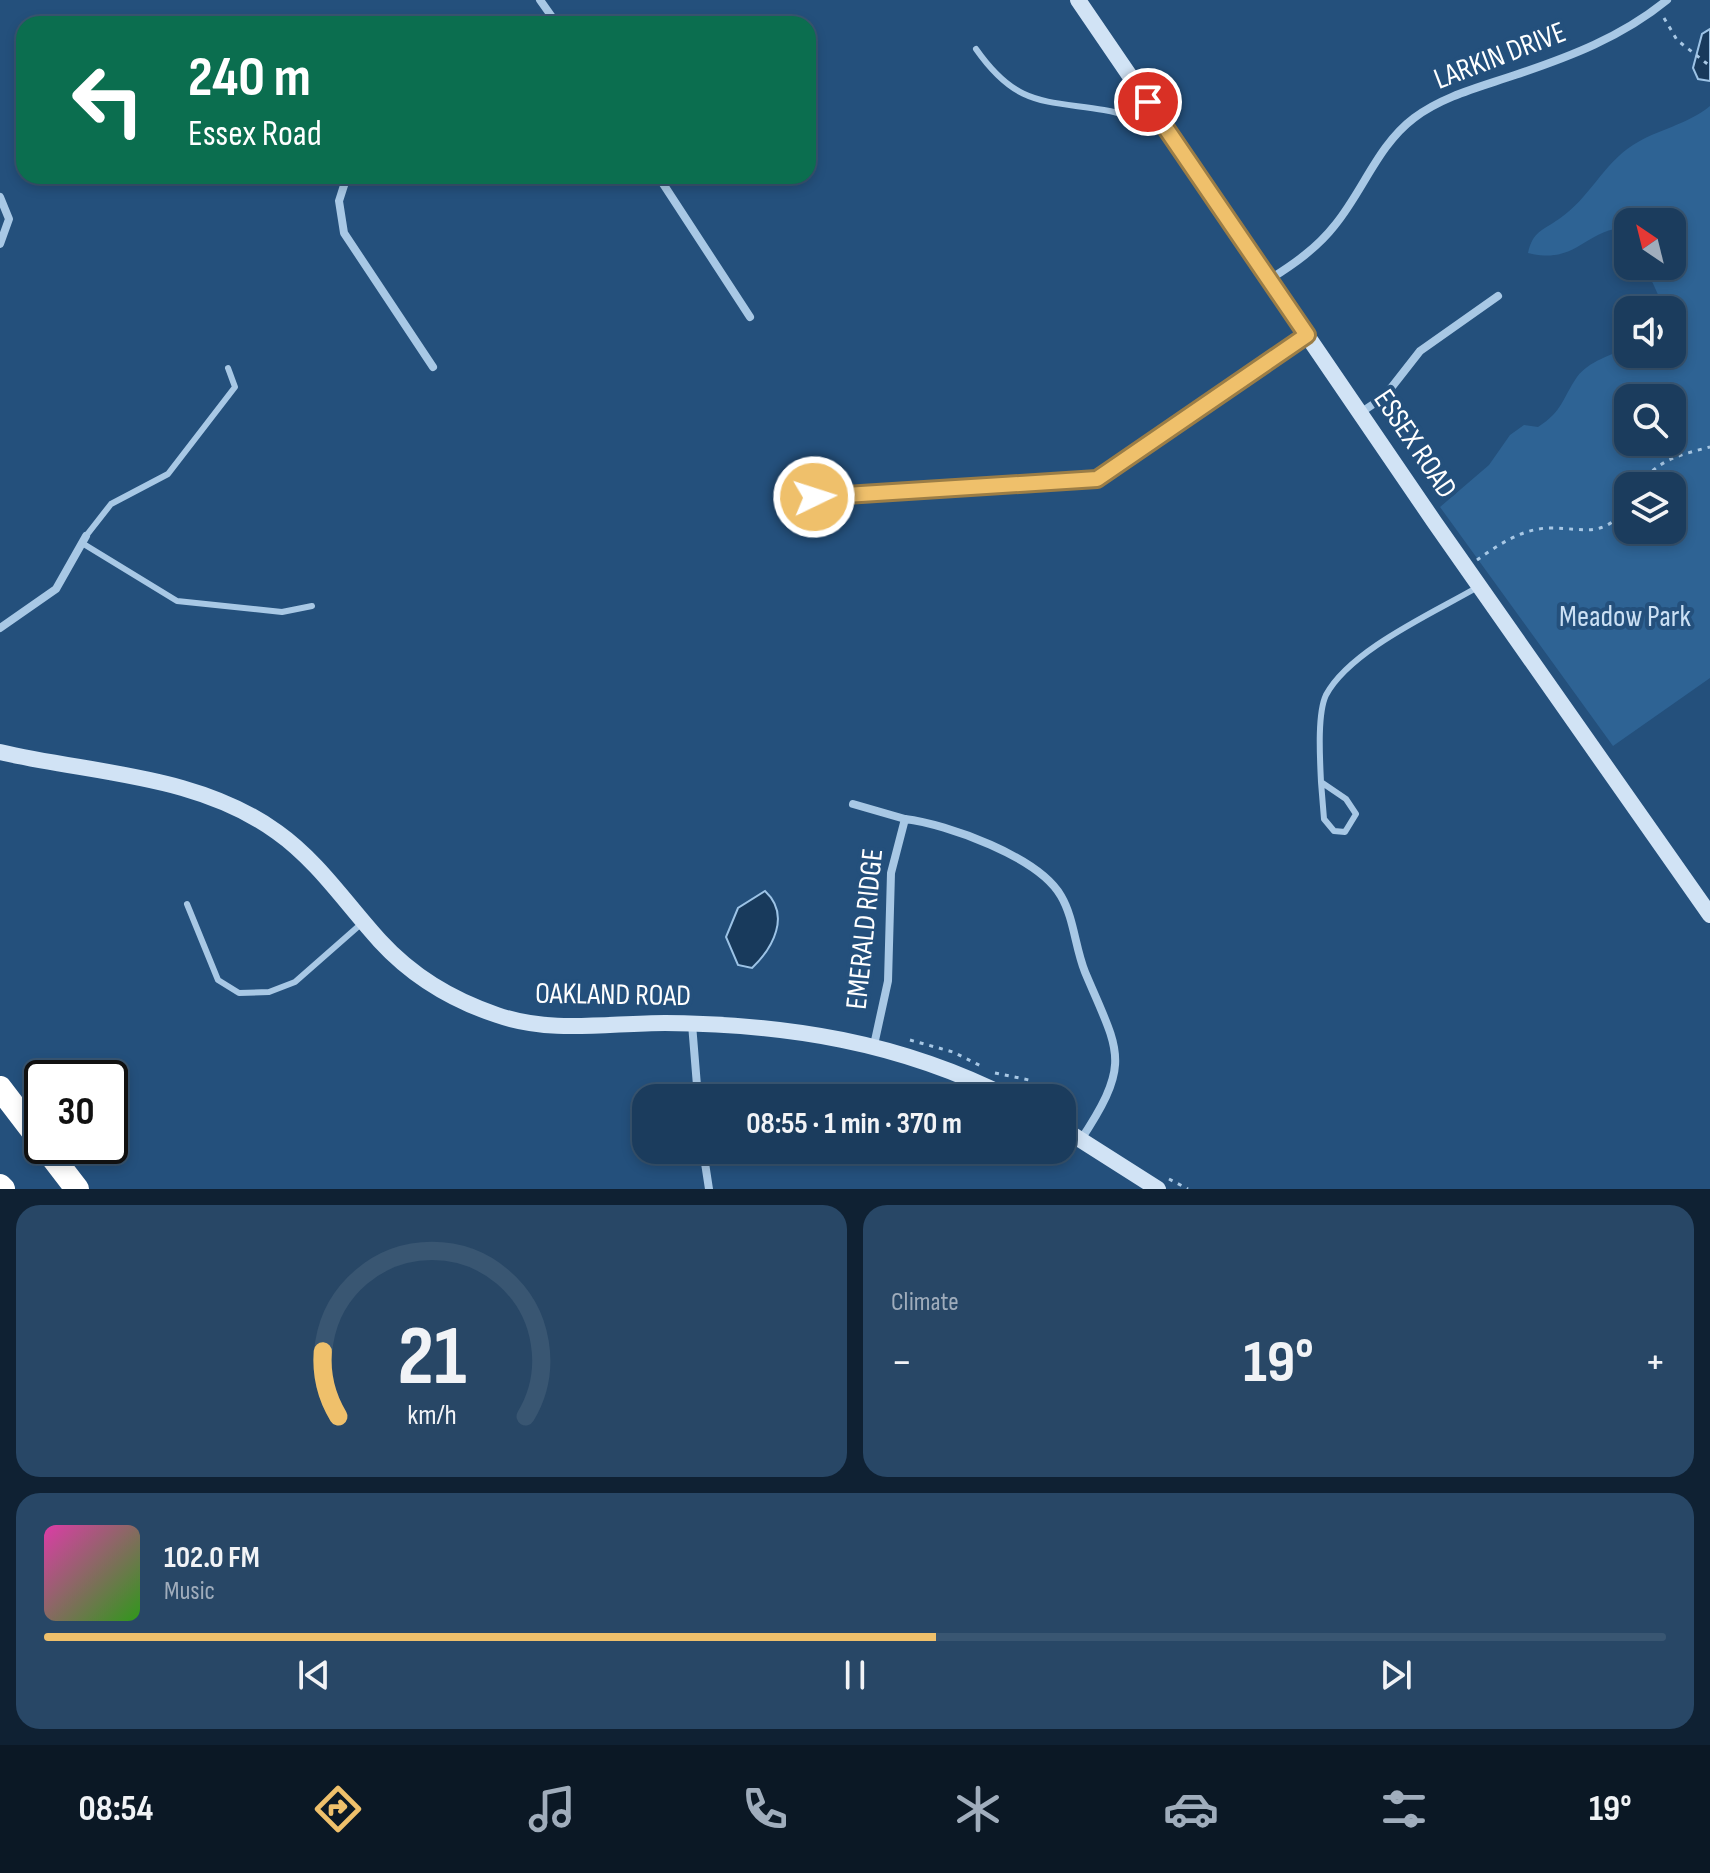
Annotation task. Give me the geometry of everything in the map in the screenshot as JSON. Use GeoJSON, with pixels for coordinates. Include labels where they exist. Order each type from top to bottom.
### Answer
{"type":"FeatureCollection","features":[{"type":"Feature","properties":{"kind":"highway"},"geometry":{"type":"LineString","coordinates":[[0,1088],[24,1119]]}},
{"type":"Feature","properties":{"kind":"highway"},"geometry":{"type":"LineString","coordinates":[[58,1164],[77,1189]]}},
{"type":"Feature","properties":{"kind":"street","name":"ESSEX ROAD"},"geometry":{"type":"LineString","coordinates":[[1078,0],[1479,586],[1710,915]]}},
{"type":"Feature","properties":{"kind":"street","name":"LARKIN DRIVE"},"geometry":{"type":"LineString","coordinates":[[1270,279],[1319,244],[1349,206],[1391,139],[1413,119],[1464,92],[1580,52],[1648,16],[1664,2]]}},
{"type":"Feature","properties":{"kind":"street"},"geometry":{"type":"LineString","coordinates":[[343,184],[339,217],[344,233],[433,367]]}},
{"type":"Feature","properties":{"kind":"street"},"geometry":{"type":"LineString","coordinates":[[663,184],[750,317]]}},
{"type":"Feature","properties":{"kind":"street"},"geometry":{"type":"LineString","coordinates":[[0,197],[9,219],[0,244]]}},
{"type":"Feature","properties":{"kind":"street"},"geometry":{"type":"LineString","coordinates":[[1360,413],[1384,397],[1420,351],[1498,296]]}},
{"type":"Feature","properties":{"kind":"street"},"geometry":{"type":"LineString","coordinates":[[814,497],[1097,479],[1307,335]]}},
{"type":"Feature","properties":{"kind":"street"},"geometry":{"type":"LineString","coordinates":[[0,628],[56,589],[84,539]]}},
{"type":"Feature","properties":{"kind":"street","name":"OAKLAND ROAD"},"geometry":{"type":"LineString","coordinates":[[0,752],[178,786],[215,797],[276,831],[306,855],[404,965],[432,986],[508,1019],[558,1027],[692,1024],[769,1027],[876,1038],[981,1084]]}},
{"type":"Feature","properties":{"kind":"street","name":"EMERALD RIDGE"},"geometry":{"type":"LineString","coordinates":[[853,804],[965,834],[1036,870],[1060,893],[1083,968],[1116,1045],[1117,1069],[1111,1091],[1080,1141]]}},
{"type":"Feature","properties":{"kind":"street","name":"EMERALD RIDGE"},"geometry":{"type":"LineString","coordinates":[[876,1038],[891,954],[888,920],[891,873],[905,819]]}},
{"type":"Feature","properties":{"kind":"street"},"geometry":{"type":"LineString","coordinates":[[692,1024],[697,1084]]}},
{"type":"Feature","properties":{"kind":"street"},"geometry":{"type":"LineString","coordinates":[[1076,1138],[1158,1189]]}},
{"type":"Feature","properties":{"kind":"street"},"geometry":{"type":"LineString","coordinates":[[705,1164],[709,1189]]}},
{"type":"Feature","properties":{"kind":"lane"},"geometry":{"type":"LineString","coordinates":[[976,49],[992,72],[1006,84],[1037,100],[1106,110],[1165,127]]}},
{"type":"Feature","properties":{"kind":"lane"},"geometry":{"type":"LineString","coordinates":[[228,368],[235,387],[220,411],[168,474],[111,504],[84,539],[177,601],[282,612],[312,606]]}},
{"type":"Feature","properties":{"kind":"lane"},"geometry":{"type":"LineString","coordinates":[[1321,782],[1346,799],[1356,814],[1345,832],[1334,831],[1324,819],[1321,782],[1319,751],[1325,697],[1347,670],[1392,636],[1479,586]]}},
{"type":"Feature","properties":{"kind":"lane"},"geometry":{"type":"LineString","coordinates":[[187,904],[218,980],[239,993],[269,992],[295,982],[364,922]]}},
{"type":"Feature","properties":{"kind":"path"},"geometry":{"type":"LineString","coordinates":[[1664,2],[1664,21],[1677,40],[1710,66]]}},
{"type":"Feature","properties":{"kind":"path"},"geometry":{"type":"LineString","coordinates":[[1652,472],[1669,458],[1710,447]]}},
{"type":"Feature","properties":{"kind":"path"},"geometry":{"type":"LineString","coordinates":[[1466,567],[1518,534],[1549,528],[1578,533],[1610,526],[1614,522]]}},
{"type":"Feature","properties":{"kind":"path"},"geometry":{"type":"LineString","coordinates":[[876,1038],[953,1052],[993,1072],[1029,1080],[1034,1084]]}},
{"type":"Feature","properties":{"kind":"green space","name":"Meadow Park"},"geometry":{"type":"Polygon","coordinates":[[[1710,106],[1710,678],[1613,746],[1440,507],[1489,465],[1510,435],[1524,425],[1538,427],[1553,416],[1577,377],[1601,359],[1614,354],[1614,368],[1686,368],[1686,296],[1659,296],[1651,280],[1686,280],[1686,208],[1614,208],[1614,229],[1569,251],[1545,255],[1528,253],[1536,236],[1570,211],[1622,153],[1710,106]]]}},
{"type":"Feature","properties":{"kind":"shaded area"},"geometry":{"type":"Polygon","coordinates":[[[1710,29],[1710,81],[1698,79],[1693,68],[1702,34],[1710,29]]]}},
{"type":"Feature","properties":{"kind":"shaded area"},"geometry":{"type":"Polygon","coordinates":[[[765,891],[777,910],[776,931],[767,951],[752,968],[738,965],[726,937],[738,908],[765,891]]]}},
{"type":"Feature","properties":{"kind":"route"},"geometry":{"type":"LineString","coordinates":[[814,497],[1097,479],[1307,335],[1148,102]]}}]}
